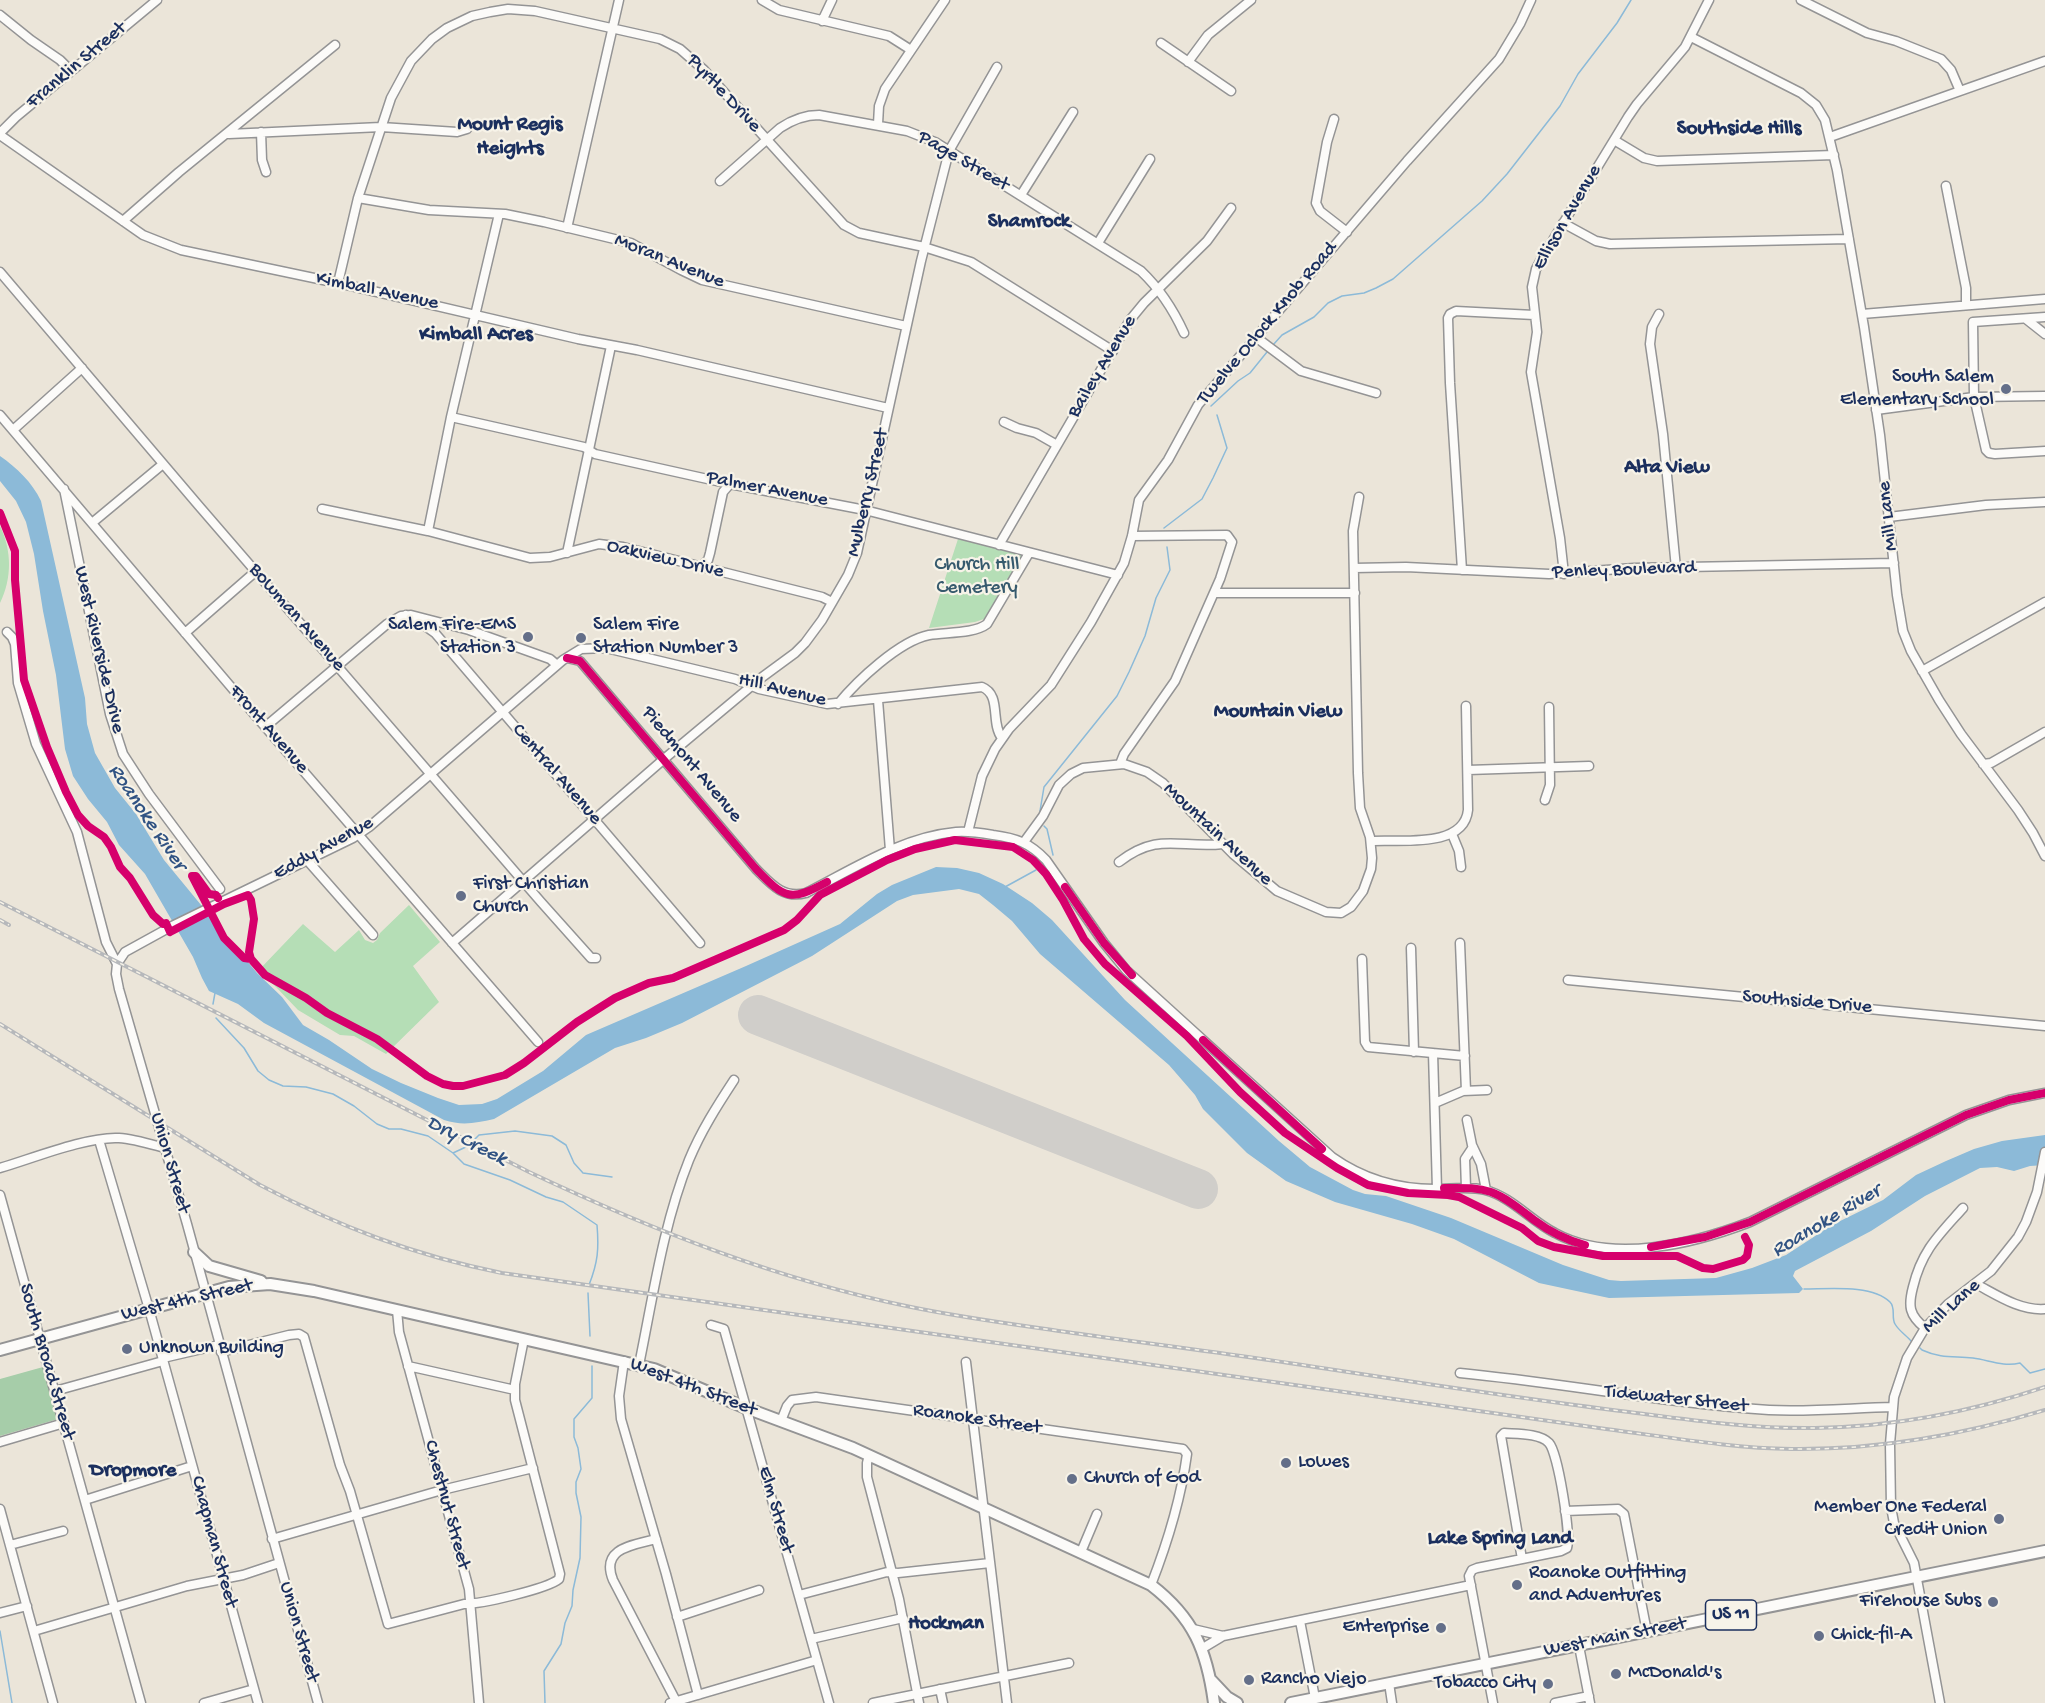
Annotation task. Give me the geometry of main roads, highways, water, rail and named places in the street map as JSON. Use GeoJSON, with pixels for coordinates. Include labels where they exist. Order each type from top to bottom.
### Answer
{"type":"FeatureCollection","features":[{"type":"Feature","properties":{"kind":"main road"},"geometry":{"type":"LineString","coordinates":[[194,1252],[208,1266],[270,1284]]}},
{"type":"Feature","properties":{"kind":"main road","name":"West 4th Street"},"geometry":{"type":"LineString","coordinates":[[0,1350],[206,1293],[244,1285],[270,1284],[397,1310],[639,1365],[675,1377],[746,1408],[869,1455],[1151,1586],[1173,1604],[1193,1629],[1203,1648],[1214,1703]]}},
{"type":"Feature","properties":{"kind":"main road","name":"West Main Street"},"geometry":{"type":"LineString","coordinates":[[1291,1703],[2045,1551]]}},
{"type":"Feature","properties":{"kind":"main road"},"geometry":{"type":"LineString","coordinates":[[1211,1680],[1227,1697],[1237,1703]]}},
{"type":"Feature","properties":{"kind":"water"},"geometry":{"type":"Polygon","coordinates":[[[0,456],[24,476],[41,501],[95,753],[115,788],[136,814],[164,860],[257,973],[282,997],[303,1025],[372,1069],[438,1098],[459,1105],[482,1104],[497,1099],[543,1071],[586,1035],[840,924],[877,894],[892,885],[936,867],[957,868],[979,873],[1003,884],[1032,903],[1052,920],[1125,1000],[1310,1167],[1353,1190],[1386,1196],[1451,1218],[1563,1265],[1609,1280],[1716,1278],[1752,1268],[1786,1255],[1832,1225],[1883,1200],[1916,1175],[1974,1149],[2002,1141],[2045,1135],[2045,1165],[2030,1166],[2014,1171],[1997,1167],[1980,1168],[1925,1196],[1871,1231],[1795,1271],[1793,1276],[1803,1289],[1799,1293],[1609,1298],[1539,1283],[1454,1239],[1412,1224],[1335,1202],[1286,1181],[1247,1153],[1203,1109],[1195,1095],[1169,1065],[1040,954],[1012,921],[979,894],[959,889],[913,895],[897,901],[812,956],[682,1023],[615,1048],[494,1119],[475,1123],[444,1120],[264,1023],[238,1004],[209,991],[193,957],[145,874],[119,845],[107,822],[73,776],[65,749],[56,675],[34,554],[26,522],[16,501],[0,481],[0,456]]]}},
{"type":"Feature","properties":{"kind":"waterway"},"geometry":{"type":"LineString","coordinates":[[1273,345],[1282,335],[1314,317],[1328,303],[1342,296],[1364,293],[1393,279],[1482,201],[1507,174],[1560,106],[1578,74],[1617,23],[1631,0]]}},
{"type":"Feature","properties":{"kind":"waterway"},"geometry":{"type":"LineString","coordinates":[[1211,406],[1250,373],[1267,352]]}},
{"type":"Feature","properties":{"kind":"waterway"},"geometry":{"type":"LineString","coordinates":[[1164,528],[1202,499],[1213,478],[1227,448],[1217,415]]}},
{"type":"Feature","properties":{"kind":"waterway"},"geometry":{"type":"LineString","coordinates":[[1040,811],[1044,787],[1117,696],[1129,672],[1145,636],[1156,598],[1170,570],[1167,547]]}},
{"type":"Feature","properties":{"kind":"waterway"},"geometry":{"type":"LineString","coordinates":[[1044,826],[1047,829],[1053,855]]}},
{"type":"Feature","properties":{"kind":"waterway"},"geometry":{"type":"LineString","coordinates":[[1005,887],[1036,870]]}},
{"type":"Feature","properties":{"kind":"waterway","name":"Dry Creek"},"geometry":{"type":"LineString","coordinates":[[213,1004],[215,993]]}},
{"type":"Feature","properties":{"kind":"waterway","name":"Dry Creek"},"geometry":{"type":"LineString","coordinates":[[216,1018],[244,1048],[258,1071],[269,1080],[283,1086],[306,1087],[333,1094],[354,1106],[377,1124],[389,1129],[401,1129],[428,1136],[453,1153],[464,1164],[563,1202],[597,1225],[597,1255],[589,1285]]}},
{"type":"Feature","properties":{"kind":"waterway"},"geometry":{"type":"LineString","coordinates":[[474,1140],[479,1135],[515,1131],[552,1136],[566,1145],[574,1163],[583,1173],[612,1177]]}},
{"type":"Feature","properties":{"kind":"waterway"},"geometry":{"type":"LineString","coordinates":[[453,1153],[468,1146]]}},
{"type":"Feature","properties":{"kind":"waterway"},"geometry":{"type":"LineString","coordinates":[[1804,1289],[1861,1290],[1882,1296],[1892,1304],[1895,1324],[1911,1341]]}},
{"type":"Feature","properties":{"kind":"waterway","name":"Dry Creek"},"geometry":{"type":"LineString","coordinates":[[588,1293],[590,1336]]}},
{"type":"Feature","properties":{"kind":"waterway"},"geometry":{"type":"LineString","coordinates":[[1920,1348],[1942,1356],[1973,1358],[2002,1364],[2020,1363],[2030,1373],[2045,1369]]}},
{"type":"Feature","properties":{"kind":"waterway","name":"Dry Creek"},"geometry":{"type":"LineString","coordinates":[[545,1703],[544,1671],[561,1644],[565,1623],[572,1606],[580,1558],[581,1517],[576,1482],[581,1469],[574,1437],[574,1419],[592,1398],[592,1366]]}},
{"type":"Feature","properties":{"kind":"waterway"},"geometry":{"type":"LineString","coordinates":[[0,1631],[12,1703]]}},
{"type":"Feature","properties":{"kind":"railway"},"geometry":{"type":"LineString","coordinates":[[0,902],[529,1172],[622,1214],[716,1251],[812,1283],[861,1296],[931,1311],[1012,1324],[1445,1387],[1699,1421],[1745,1425],[1792,1428],[1873,1425],[1960,1411],[2045,1387]]}},
{"type":"Feature","properties":{"kind":"railway"},"geometry":{"type":"LineString","coordinates":[[0,920],[9,925]]}},
{"type":"Feature","properties":{"kind":"railway"},"geometry":{"type":"LineString","coordinates":[[0,1024],[260,1185],[290,1200],[348,1227],[407,1248],[502,1273],[1746,1447],[1824,1449],[1889,1444],[1952,1434],[2045,1410]]}},
{"type":"Feature","properties":{"kind":"place","name":"South Salem Elementary School"},"geometry":{"type":"Point","coordinates":[2006,389]}},
{"type":"Feature","properties":{"kind":"place","name":"Salem Fire-EMS Station 3"},"geometry":{"type":"Point","coordinates":[528,637]}},
{"type":"Feature","properties":{"kind":"place","name":"Salem Fire Station Number 3"},"geometry":{"type":"Point","coordinates":[581,638]}},
{"type":"Feature","properties":{"kind":"place","name":"First Christian Church"},"geometry":{"type":"Point","coordinates":[461,896]}},
{"type":"Feature","properties":{"kind":"place","name":"Unknown Building"},"geometry":{"type":"Point","coordinates":[127,1349]}},
{"type":"Feature","properties":{"kind":"place","name":"Lowes"},"geometry":{"type":"Point","coordinates":[1286,1463]}},
{"type":"Feature","properties":{"kind":"place","name":"Church of God"},"geometry":{"type":"Point","coordinates":[1072,1479]}},
{"type":"Feature","properties":{"kind":"place","name":"Member One Federal Credit Union"},"geometry":{"type":"Point","coordinates":[1999,1519]}},
{"type":"Feature","properties":{"kind":"place","name":"Roanoke Outfitting and Adventures"},"geometry":{"type":"Point","coordinates":[1517,1585]}},
{"type":"Feature","properties":{"kind":"place","name":"Firehouse Subs"},"geometry":{"type":"Point","coordinates":[1993,1602]}},
{"type":"Feature","properties":{"kind":"place","name":"Enterprise"},"geometry":{"type":"Point","coordinates":[1441,1628]}},
{"type":"Feature","properties":{"kind":"place","name":"Chick-fil-A"},"geometry":{"type":"Point","coordinates":[1819,1636]}},
{"type":"Feature","properties":{"kind":"place","name":"McDonald's"},"geometry":{"type":"Point","coordinates":[1616,1674]}},
{"type":"Feature","properties":{"kind":"place","name":"Rancho Viejo"},"geometry":{"type":"Point","coordinates":[1249,1680]}},
{"type":"Feature","properties":{"kind":"place","name":"Tobacco City"},"geometry":{"type":"Point","coordinates":[1548,1684]}},
{"type":"Feature","properties":{"kind":"district","name":"Southside Hills"},"geometry":{"type":"Point","coordinates":[1739,130]}},
{"type":"Feature","properties":{"kind":"district","name":"Mount Regis Heights"},"geometry":{"type":"Point","coordinates":[510,138]}},
{"type":"Feature","properties":{"kind":"district","name":"Shamrock"},"geometry":{"type":"Point","coordinates":[1029,223]}},
{"type":"Feature","properties":{"kind":"district","name":"Kimball Acres"},"geometry":{"type":"Point","coordinates":[476,336]}},
{"type":"Feature","properties":{"kind":"district","name":"Alta View"},"geometry":{"type":"Point","coordinates":[1667,469]}},
{"type":"Feature","properties":{"kind":"district","name":"Mountain View"},"geometry":{"type":"Point","coordinates":[1278,713]}},
{"type":"Feature","properties":{"kind":"district","name":"Dropmore"},"geometry":{"type":"Point","coordinates":[133,1472]}},
{"type":"Feature","properties":{"kind":"district","name":"Lake Spring Land"},"geometry":{"type":"Point","coordinates":[1500,1540]}},
{"type":"Feature","properties":{"kind":"district","name":"Hockman"},"geometry":{"type":"Point","coordinates":[946,1625]}},
{"type":"Feature","properties":{"kind":"park label","name":"Church Hill Cemetery"},"geometry":{"type":"Point","coordinates":[977,578]}},
{"type":"Feature","properties":{"kind":"water label","name":"Roanoke River"},"geometry":{"type":"Point","coordinates":[146,818]}},
{"type":"Feature","properties":{"kind":"water label","name":"Roanoke River"},"geometry":{"type":"Point","coordinates":[1827,1222]}}]}
